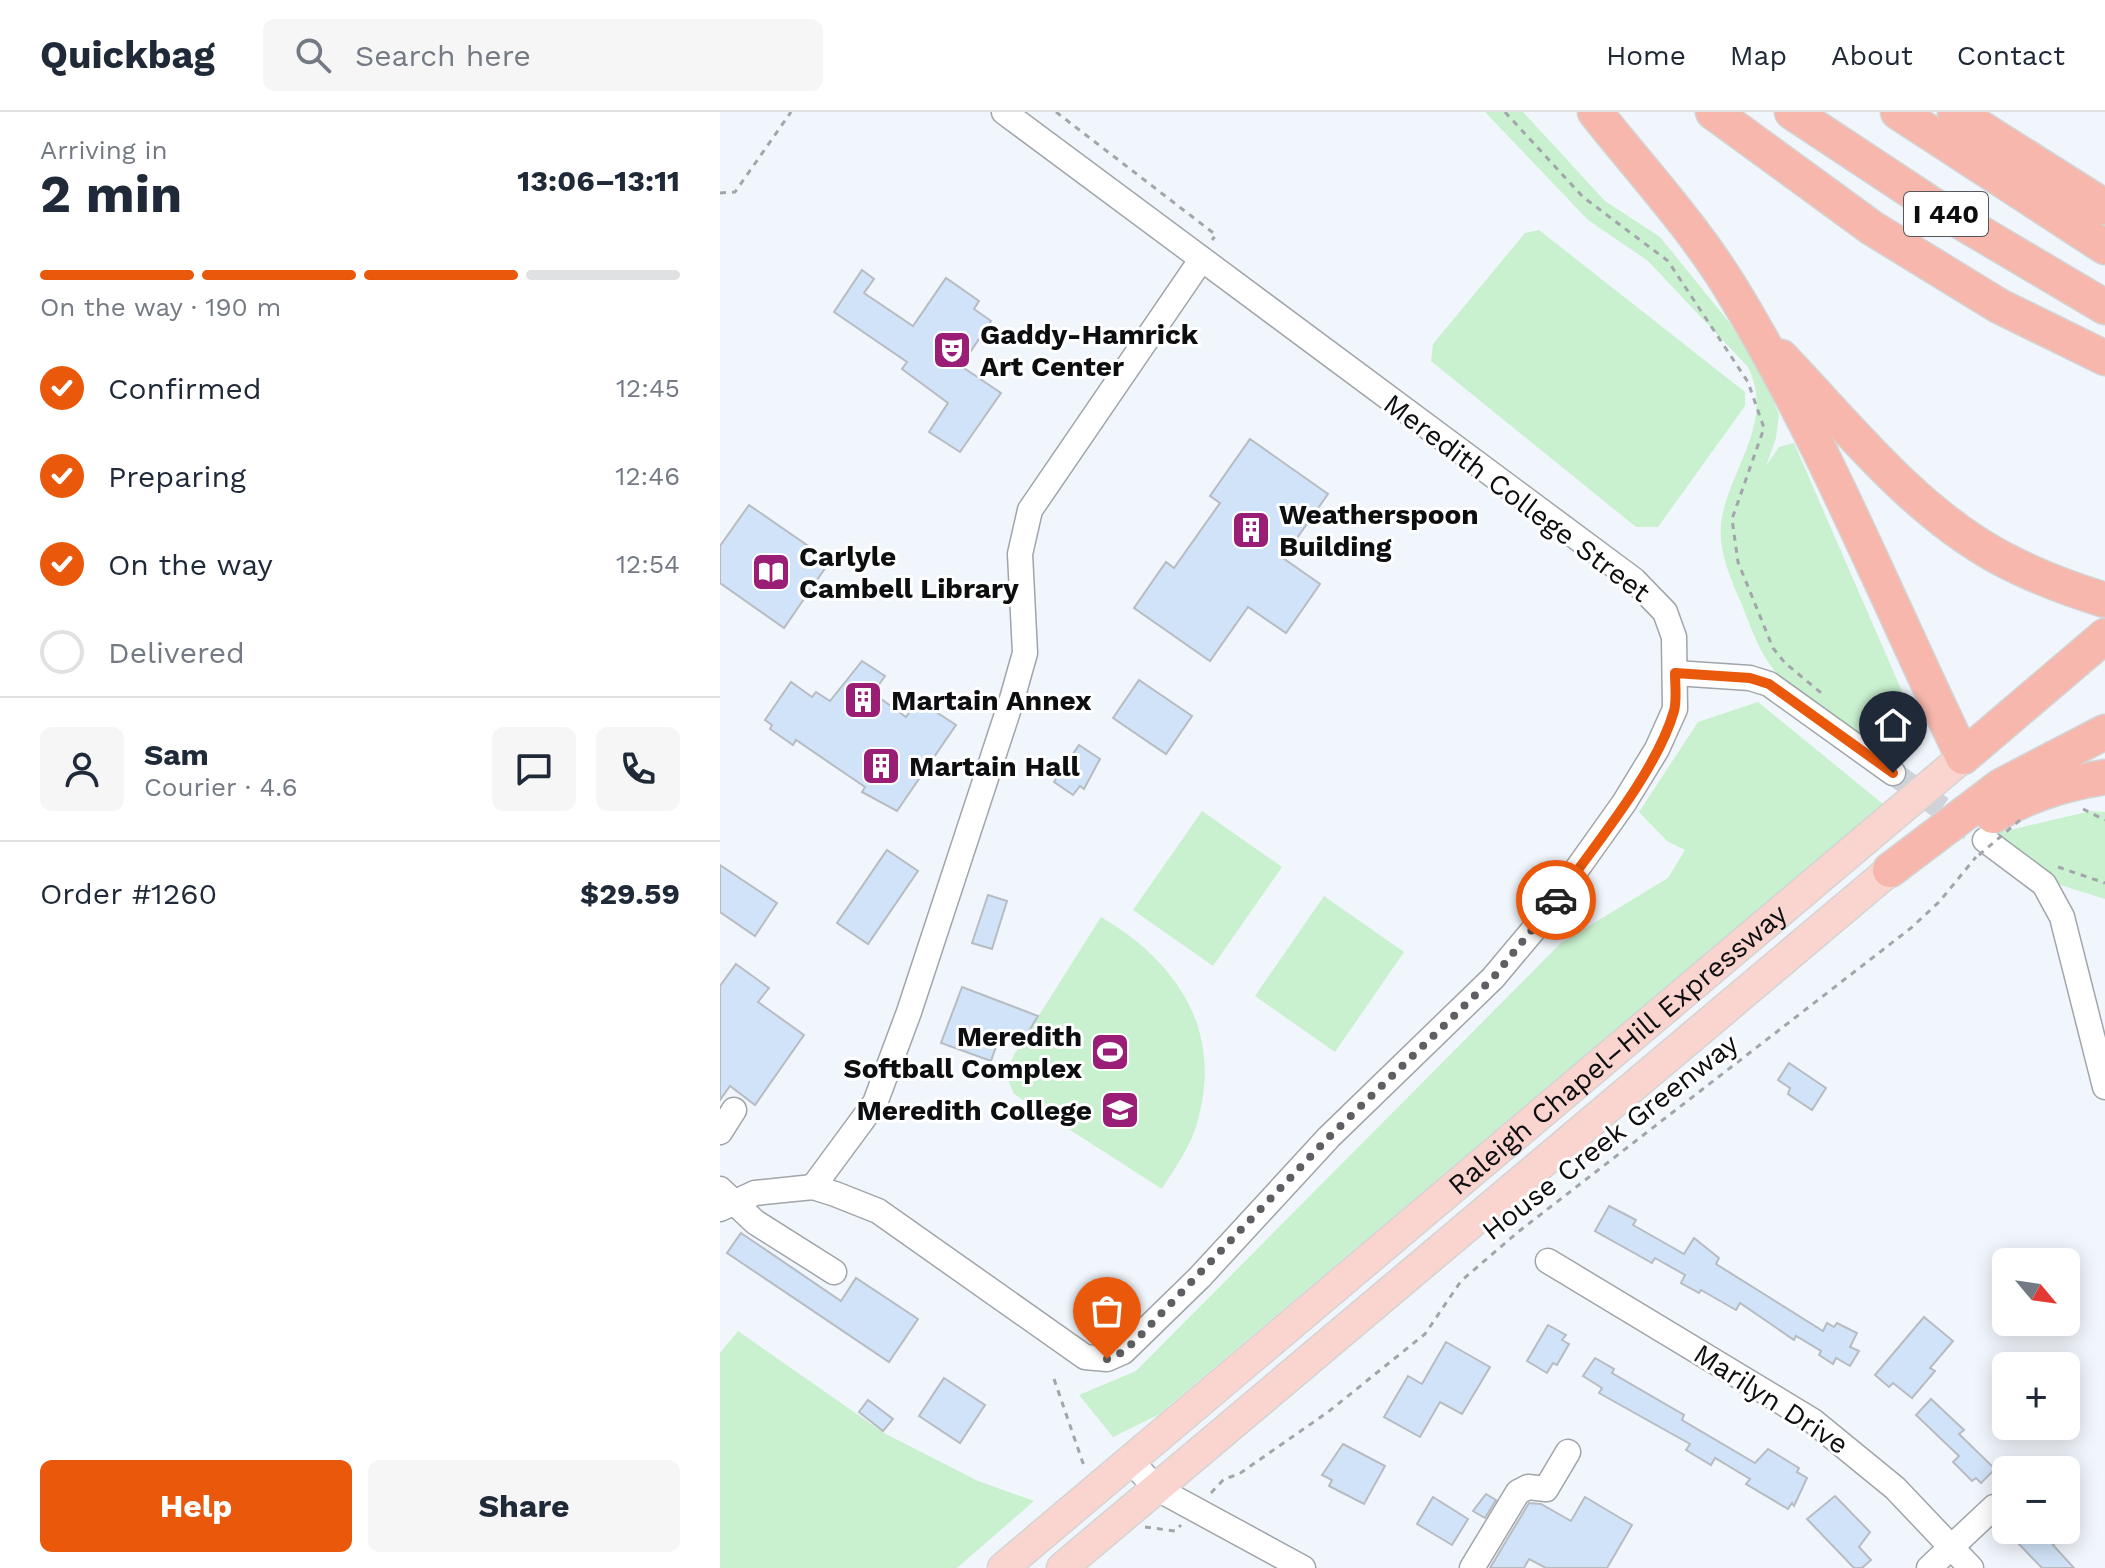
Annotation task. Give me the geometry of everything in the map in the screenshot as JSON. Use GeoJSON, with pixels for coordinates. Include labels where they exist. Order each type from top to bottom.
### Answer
{"type":"FeatureCollection","features":[{"type":"Feature","properties":{"kind":"highway"},"geometry":{"type":"LineString","coordinates":[[1595,112],[1684,222],[1754,327],[1852,522],[1963,757]]}},
{"type":"Feature","properties":{"kind":"highway"},"geometry":{"type":"LineString","coordinates":[[1713,112],[1872,228],[1999,306],[2105,358]]}},
{"type":"Feature","properties":{"kind":"highway","name":"I 440"},"geometry":{"type":"LineString","coordinates":[[1792,112],[1931,204],[2105,307]]}},
{"type":"Feature","properties":{"kind":"highway","name":"I 440"},"geometry":{"type":"LineString","coordinates":[[1898,112],[2105,247]]}},
{"type":"Feature","properties":{"kind":"highway"},"geometry":{"type":"LineString","coordinates":[[1955,112],[2105,207]]}},
{"type":"Feature","properties":{"kind":"highway"},"geometry":{"type":"LineString","coordinates":[[1754,327],[1877,459],[1948,523],[1997,556],[2101,599]]}},
{"type":"Feature","properties":{"kind":"highway","name":"Raleigh Chapel–Hill Expressway"},"geometry":{"type":"LineString","coordinates":[[1963,757],[2105,636]]}},
{"type":"Feature","properties":{"kind":"highway","name":"Raleigh Chapel–Hill Expressway"},"geometry":{"type":"LineString","coordinates":[[1890,870],[2001,786],[2105,732]]}},
{"type":"Feature","properties":{"kind":"highway"},"geometry":{"type":"LineString","coordinates":[[1890,870],[2030,795],[2068,783],[2105,777]]}},
{"type":"Feature","properties":{"kind":"main road","name":"Raleigh Chapel–Hill Expressway"},"geometry":{"type":"LineString","coordinates":[[1003,1568],[1963,757]]}},
{"type":"Feature","properties":{"kind":"main road","name":"Raleigh Chapel–Hill Expressway"},"geometry":{"type":"LineString","coordinates":[[1062,1568],[1890,870]]}},
{"type":"Feature","properties":{"kind":"street","name":"Meredith College Street"},"geometry":{"type":"LineString","coordinates":[[725,1200],[755,1193],[813,1187],[878,1211],[1085,1357],[1107,1359],[1123,1352],[1200,1277],[1329,1137],[1493,978],[1535,928],[1624,803],[1657,749],[1675,709],[1674,637],[1665,612],[1634,580],[1004,112]]}},
{"type":"Feature","properties":{"kind":"street"},"geometry":{"type":"LineString","coordinates":[[813,1187],[875,1103],[909,1012],[1012,699],[1025,653],[1020,554],[1030,510],[1201,260]]}},
{"type":"Feature","properties":{"kind":"street"},"geometry":{"type":"LineString","coordinates":[[1675,673],[1750,678],[1769,684],[1893,773]]}},
{"type":"Feature","properties":{"kind":"street"},"geometry":{"type":"LineString","coordinates":[[1989,840],[2044,884],[2062,917],[2103,1076]]}},
{"type":"Feature","properties":{"kind":"street"},"geometry":{"type":"LineString","coordinates":[[720,1132],[734,1110]]}},
{"type":"Feature","properties":{"kind":"street"},"geometry":{"type":"LineString","coordinates":[[725,1200],[834,1272]]}},
{"type":"Feature","properties":{"kind":"street","name":"Marilyn Drive"},"geometry":{"type":"LineString","coordinates":[[1548,1261],[1813,1421],[1895,1488],[1971,1568]]}},
{"type":"Feature","properties":{"kind":"street"},"geometry":{"type":"LineString","coordinates":[[1472,1568],[1518,1492],[1528,1487],[1546,1489],[1568,1452]]}},
{"type":"Feature","properties":{"kind":"street"},"geometry":{"type":"LineString","coordinates":[[1130,1460],[1156,1488],[1303,1568]]}},
{"type":"Feature","properties":{"kind":"street"},"geometry":{"type":"LineString","coordinates":[[1929,1568],[1992,1509]]}},
{"type":"Feature","properties":{"kind":"path"},"geometry":{"type":"LineString","coordinates":[[720,193],[735,192],[791,112]]}},
{"type":"Feature","properties":{"kind":"path"},"geometry":{"type":"LineString","coordinates":[[1056,112],[1216,235],[1201,260]]}},
{"type":"Feature","properties":{"kind":"path"},"geometry":{"type":"LineString","coordinates":[[1505,112],[1583,197],[1668,261],[1748,382],[1764,428],[1732,519],[1738,562],[1773,648],[1785,663],[1826,697]]}},
{"type":"Feature","properties":{"kind":"path","name":"House Creek Greenway"},"geometry":{"type":"LineString","coordinates":[[1224,1479],[1239,1474],[1291,1439],[1425,1334],[1461,1281],[1518,1232],[1911,928],[1939,902],[1989,840],[2020,820]]}},
{"type":"Feature","properties":{"kind":"path"},"geometry":{"type":"LineString","coordinates":[[1989,840],[2017,835]]}},
{"type":"Feature","properties":{"kind":"path"},"geometry":{"type":"LineString","coordinates":[[2052,864],[2105,883]]}},
{"type":"Feature","properties":{"kind":"path"},"geometry":{"type":"LineString","coordinates":[[1054,1379],[1087,1474]]}},
{"type":"Feature","properties":{"kind":"path"},"geometry":{"type":"LineString","coordinates":[[1149,1530],[1161,1527],[1175,1531]]}},
{"type":"Feature","properties":{"kind":"green space"},"geometry":{"type":"Polygon","coordinates":[[[1485,112],[1523,112],[1605,201],[1660,237],[1729,322],[1759,369],[1779,414],[1776,438],[1766,466],[1779,447],[1794,443],[1921,735],[1910,741],[1862,703],[1910,747],[1894,765],[1812,706],[1782,680],[1760,649],[1730,575],[1722,547],[1722,517],[1749,442],[1757,404],[1755,385],[1747,366],[1648,261],[1588,220],[1485,112]]]}},
{"type":"Feature","properties":{"kind":"green space"},"geometry":{"type":"Polygon","coordinates":[[[1539,230],[1745,392],[1745,406],[1658,527],[1636,527],[1431,361],[1433,344],[1525,233],[1539,230]]]}},
{"type":"Feature","properties":{"kind":"green space"},"geometry":{"type":"Polygon","coordinates":[[[1758,702],[1883,804],[1158,1415],[1113,1437],[1079,1395],[1136,1371],[1561,943],[1668,878],[1685,850],[1667,841],[1639,812],[1698,722],[1758,702]]]}},
{"type":"Feature","properties":{"kind":"green space"},"geometry":{"type":"Polygon","coordinates":[[[1202,811],[1282,867],[1213,966],[1133,910],[1202,811]]]}},
{"type":"Feature","properties":{"kind":"green space"},"geometry":{"type":"Polygon","coordinates":[[[2091,811],[2105,812],[2105,899],[2054,883],[1997,833],[2091,811]]]}},
{"type":"Feature","properties":{"kind":"green space"},"geometry":{"type":"Polygon","coordinates":[[[1324,896],[1404,952],[1335,1052],[1255,996],[1324,896]]]}},
{"type":"Feature","properties":{"kind":"green space","name":"Meredith Softball Complex"},"geometry":{"type":"Polygon","coordinates":[[[1101,917],[1152,955],[1172,978],[1188,1003],[1199,1030],[1204,1059],[1204,1090],[1197,1123],[1186,1149],[1162,1189],[1014,1094],[1008,1079],[1014,1055],[1101,917]]]}},
{"type":"Feature","properties":{"kind":"green space"},"geometry":{"type":"Polygon","coordinates":[[[738,1331],[884,1433],[978,1481],[1034,1501],[957,1568],[720,1568],[720,1353],[738,1331]]]}},
{"type":"Feature","properties":{"kind":"building"},"geometry":{"type":"Polygon","coordinates":[[[862,270],[874,279],[864,293],[913,326],[946,278],[979,301],[974,309],[991,321],[961,366],[1001,393],[960,452],[929,432],[948,403],[902,369],[907,362],[834,312],[862,270]]]}},
{"type":"Feature","properties":{"kind":"building","name":"Weatherspoon Building"},"geometry":{"type":"Polygon","coordinates":[[[1250,439],[1328,494],[1283,558],[1320,584],[1286,633],[1248,607],[1210,661],[1134,608],[1166,562],[1174,568],[1220,503],[1210,496],[1250,439]]]}},
{"type":"Feature","properties":{"kind":"building","name":"Carlyle Cambell Library"},"geometry":{"type":"Polygon","coordinates":[[[749,505],[830,561],[784,628],[720,583],[720,546],[749,505]]]}},
{"type":"Feature","properties":{"kind":"building","name":"Martain Hall"},"geometry":{"type":"Polygon","coordinates":[[[862,661],[885,676],[873,693],[906,717],[918,700],[956,725],[897,811],[862,792],[865,787],[796,740],[793,745],[770,729],[772,725],[765,720],[791,682],[812,697],[816,692],[830,701],[862,661]]]}},
{"type":"Feature","properties":{"kind":"building"},"geometry":{"type":"Polygon","coordinates":[[[1139,680],[1192,716],[1166,754],[1113,718],[1139,680]]]}},
{"type":"Feature","properties":{"kind":"building"},"geometry":{"type":"Polygon","coordinates":[[[1079,745],[1100,759],[1084,789],[1080,786],[1073,795],[1054,782],[1079,745]]]}},
{"type":"Feature","properties":{"kind":"building"},"geometry":{"type":"Polygon","coordinates":[[[887,850],[918,871],[868,944],[837,923],[887,850]]]}},
{"type":"Feature","properties":{"kind":"building"},"geometry":{"type":"Polygon","coordinates":[[[720,865],[777,903],[755,936],[720,912],[720,865]]]}},
{"type":"Feature","properties":{"kind":"building"},"geometry":{"type":"Polygon","coordinates":[[[988,895],[1007,901],[992,949],[972,943],[988,895]]]}},
{"type":"Feature","properties":{"kind":"building"},"geometry":{"type":"Polygon","coordinates":[[[736,964],[769,988],[758,1002],[804,1035],[755,1105],[730,1086],[720,1100],[720,986],[736,964]]]}},
{"type":"Feature","properties":{"kind":"building"},"geometry":{"type":"Polygon","coordinates":[[[962,987],[1038,1016],[1021,1044],[1001,1032],[991,1061],[941,1043],[962,987]]]}},
{"type":"Feature","properties":{"kind":"building"},"geometry":{"type":"Polygon","coordinates":[[[1789,1063],[1826,1088],[1812,1110],[1788,1094],[1790,1088],[1778,1080],[1789,1063]]]}},
{"type":"Feature","properties":{"kind":"building"},"geometry":{"type":"Polygon","coordinates":[[[1609,1206],[1636,1220],[1633,1225],[1684,1254],[1694,1238],[1719,1258],[1716,1264],[1823,1331],[1827,1323],[1834,1327],[1837,1323],[1857,1333],[1850,1347],[1859,1351],[1850,1366],[1836,1358],[1833,1364],[1819,1355],[1821,1351],[1796,1336],[1794,1340],[1740,1303],[1736,1310],[1701,1290],[1699,1293],[1681,1283],[1685,1275],[1655,1258],[1652,1263],[1595,1231],[1609,1206]]]}},
{"type":"Feature","properties":{"kind":"building"},"geometry":{"type":"Polygon","coordinates":[[[741,1233],[841,1301],[856,1278],[918,1319],[889,1362],[727,1253],[741,1233]]]}},
{"type":"Feature","properties":{"kind":"building"},"geometry":{"type":"Polygon","coordinates":[[[1924,1317],[1953,1341],[1930,1368],[1935,1371],[1912,1398],[1893,1383],[1889,1387],[1875,1375],[1924,1317]]]}},
{"type":"Feature","properties":{"kind":"building"},"geometry":{"type":"Polygon","coordinates":[[[1548,1325],[1566,1335],[1562,1340],[1569,1344],[1557,1365],[1553,1363],[1547,1373],[1527,1361],[1548,1325]]]}},
{"type":"Feature","properties":{"kind":"building"},"geometry":{"type":"Polygon","coordinates":[[[1446,1342],[1490,1367],[1462,1414],[1440,1402],[1420,1437],[1384,1417],[1408,1376],[1422,1384],[1446,1342]]]}},
{"type":"Feature","properties":{"kind":"building"},"geometry":{"type":"Polygon","coordinates":[[[1595,1358],[1614,1369],[1612,1373],[1684,1415],[1682,1420],[1755,1463],[1768,1449],[1799,1468],[1797,1472],[1807,1478],[1794,1506],[1792,1503],[1788,1509],[1746,1484],[1750,1479],[1715,1458],[1711,1465],[1686,1450],[1690,1444],[1599,1393],[1602,1388],[1583,1376],[1595,1358]]]}},
{"type":"Feature","properties":{"kind":"building"},"geometry":{"type":"Polygon","coordinates":[[[944,1378],[985,1405],[960,1443],[919,1416],[944,1378]]]}},
{"type":"Feature","properties":{"kind":"building"},"geometry":{"type":"Polygon","coordinates":[[[1931,1399],[1964,1430],[1959,1434],[1992,1466],[1992,1472],[1981,1483],[1976,1478],[1972,1481],[1953,1462],[1959,1456],[1916,1415],[1931,1399]]]}},
{"type":"Feature","properties":{"kind":"building"},"geometry":{"type":"Polygon","coordinates":[[[868,1400],[893,1419],[883,1431],[859,1412],[868,1400]]]}},
{"type":"Feature","properties":{"kind":"building"},"geometry":{"type":"Polygon","coordinates":[[[1343,1444],[1385,1466],[1364,1504],[1329,1486],[1332,1480],[1322,1475],[1343,1444]]]}},
{"type":"Feature","properties":{"kind":"building"},"geometry":{"type":"Polygon","coordinates":[[[1486,1494],[1496,1500],[1485,1518],[1473,1511],[1486,1494]]]}},
{"type":"Feature","properties":{"kind":"building"},"geometry":{"type":"Polygon","coordinates":[[[1835,1496],[1870,1532],[1859,1547],[1871,1560],[1862,1568],[1854,1568],[1807,1519],[1835,1496]]]}},
{"type":"Feature","properties":{"kind":"building"},"geometry":{"type":"Polygon","coordinates":[[[1433,1497],[1468,1519],[1452,1545],[1417,1524],[1433,1497]]]}},
{"type":"Feature","properties":{"kind":"building"},"geometry":{"type":"Polygon","coordinates":[[[1585,1497],[1632,1525],[1607,1568],[1546,1568],[1529,1559],[1524,1568],[1490,1568],[1529,1503],[1541,1504],[1571,1521],[1585,1497]]]}},
{"type":"Feature","properties":{"kind":"building"},"geometry":{"type":"Polygon","coordinates":[[[2019,1544],[2054,1544],[2074,1568],[2042,1568],[2019,1544]]]}},
{"type":"Feature","properties":{"kind":"tunnel"},"geometry":{"type":"LineString","coordinates":[[1893,773],[1985,840]]}},
{"type":"Feature","properties":{"kind":"way so far"},"geometry":{"type":"LineString","coordinates":[[1107,1359],[1123,1352],[1200,1277],[1329,1137],[1493,978],[1556,900]]}},
{"type":"Feature","properties":{"kind":"place","name":"Gaddy-Hamrick Art Center"},"geometry":{"type":"Point","coordinates":[952,350]}},
{"type":"Feature","properties":{"kind":"place","name":"Weatherspoon Building"},"geometry":{"type":"Point","coordinates":[1251,530]}},
{"type":"Feature","properties":{"kind":"place","name":"Carlyle Cambell Library"},"geometry":{"type":"Point","coordinates":[771,572]}},
{"type":"Feature","properties":{"kind":"place","name":"Martain Annex"},"geometry":{"type":"Point","coordinates":[863,700]}},
{"type":"Feature","properties":{"kind":"place","name":"Martain Hall"},"geometry":{"type":"Point","coordinates":[881,766]}},
{"type":"Feature","properties":{"kind":"place","name":"Meredith Softball Complex"},"geometry":{"type":"Point","coordinates":[1110,1052]}},
{"type":"Feature","properties":{"kind":"place","name":"Meredith College"},"geometry":{"type":"Point","coordinates":[1120,1110]}},
{"type":"Feature","properties":{"kind":"route"},"geometry":{"type":"LineString","coordinates":[[1556,900],[1624,803],[1657,749],[1675,709],[1675,673],[1750,678],[1769,684],[1893,773]]}}]}
